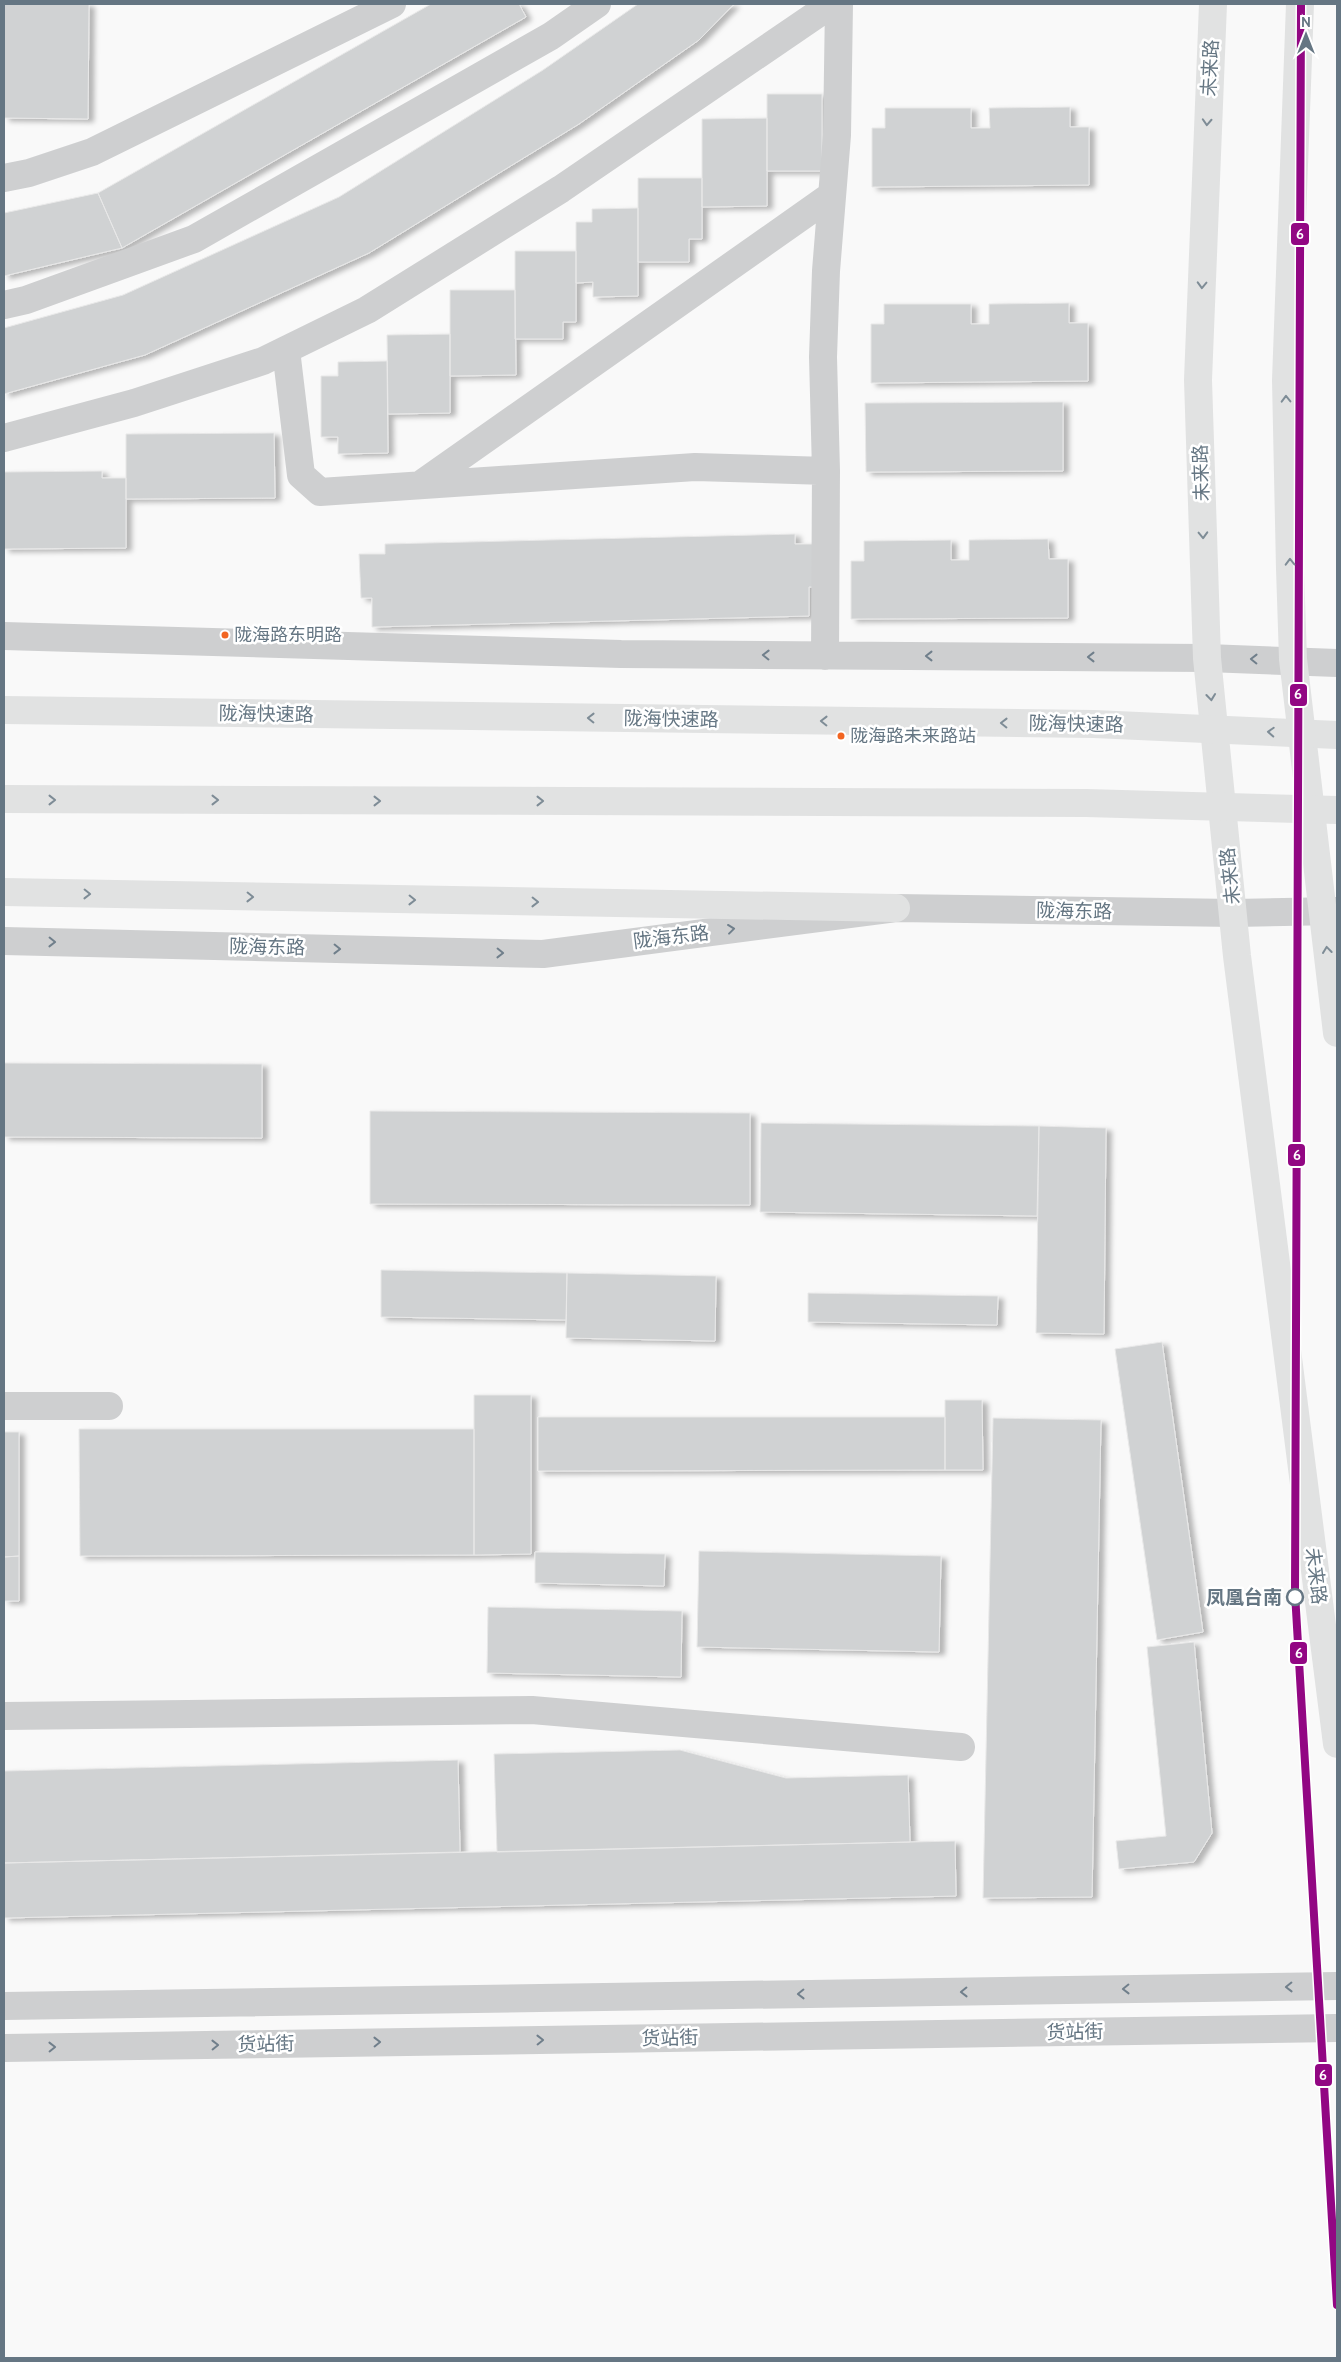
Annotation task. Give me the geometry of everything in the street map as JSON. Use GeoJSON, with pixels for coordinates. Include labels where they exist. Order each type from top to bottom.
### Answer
{"type":"FeatureCollection","features":[{"type":"Feature","properties":{"kind":"main road","name":"未来路"},"geometry":{"type":"LineString","coordinates":[[1213,4],[1198,380],[1207,658],[1237,956],[1337,1744]]}},
{"type":"Feature","properties":{"kind":"main road"},"geometry":{"type":"LineString","coordinates":[[1300,4],[1286,380],[1293,659],[1330,911],[1337,1033]]}},
{"type":"Feature","properties":{"kind":"main road","name":"陇海快速路"},"geometry":{"type":"LineString","coordinates":[[4,710],[1094,724],[1337,735]]}},
{"type":"Feature","properties":{"kind":"main road"},"geometry":{"type":"LineString","coordinates":[[4,799],[1086,803],[1337,810]]}},
{"type":"Feature","properties":{"kind":"main road"},"geometry":{"type":"LineString","coordinates":[[4,892],[896,908]]}},
{"type":"Feature","properties":{"kind":"street"},"geometry":{"type":"LineString","coordinates":[[4,178],[29,173],[92,152],[392,4]]}},
{"type":"Feature","properties":{"kind":"street"},"geometry":{"type":"LineString","coordinates":[[4,305],[26,300],[194,239],[551,36],[597,4]]}},
{"type":"Feature","properties":{"kind":"street"},"geometry":{"type":"LineString","coordinates":[[4,438],[134,403],[263,361],[367,310],[561,189],[832,4]]}},
{"type":"Feature","properties":{"kind":"street"},"geometry":{"type":"LineString","coordinates":[[825,656],[826,471],[824,357],[826,271],[837,135],[839,4]]}},
{"type":"Feature","properties":{"kind":"street"},"geometry":{"type":"LineString","coordinates":[[420,485],[832,194]]}},
{"type":"Feature","properties":{"kind":"street"},"geometry":{"type":"LineString","coordinates":[[286,350],[301,475],[320,492],[695,467],[826,471]]}},
{"type":"Feature","properties":{"kind":"street"},"geometry":{"type":"LineString","coordinates":[[4,636],[621,654],[1293,659],[1337,663]]}},
{"type":"Feature","properties":{"kind":"street","name":"陇海东路"},"geometry":{"type":"LineString","coordinates":[[4,941],[543,954],[896,908],[1234,914],[1330,911]]}},
{"type":"Feature","properties":{"kind":"street"},"geometry":{"type":"LineString","coordinates":[[4,1406],[109,1406]]}},
{"type":"Feature","properties":{"kind":"street"},"geometry":{"type":"LineString","coordinates":[[4,1716],[532,1710],[961,1747]]}},
{"type":"Feature","properties":{"kind":"street"},"geometry":{"type":"LineString","coordinates":[[4,2006],[1337,1986]]}},
{"type":"Feature","properties":{"kind":"street","name":"货站街"},"geometry":{"type":"LineString","coordinates":[[4,2048],[1337,2028]]}},
{"type":"Feature","properties":{"kind":"building"},"geometry":{"type":"Polygon","coordinates":[[[4,4],[89,4],[88,119],[4,118],[4,4]]]}},
{"type":"Feature","properties":{"kind":"building"},"geometry":{"type":"Polygon","coordinates":[[[431,4],[519,4],[526,17],[122,248],[98,193],[431,4]]]}},
{"type":"Feature","properties":{"kind":"building"},"geometry":{"type":"Polygon","coordinates":[[[638,4],[734,4],[699,40],[579,124],[369,253],[145,355],[4,394],[4,328],[123,295],[339,197],[543,70],[638,4]]]}},
{"type":"Feature","properties":{"kind":"building"},"geometry":{"type":"Polygon","coordinates":[[[767,94],[822,94],[822,171],[767,171],[767,94]]]}},
{"type":"Feature","properties":{"kind":"building"},"geometry":{"type":"Polygon","coordinates":[[[1070,107],[1070,127],[1089,127],[1089,185],[872,187],[872,128],[885,128],[885,108],[971,108],[971,128],[990,128],[989,108],[1070,107]]]}},
{"type":"Feature","properties":{"kind":"building"},"geometry":{"type":"Polygon","coordinates":[[[767,118],[767,206],[702,207],[702,119],[767,118]]]}},
{"type":"Feature","properties":{"kind":"building"},"geometry":{"type":"Polygon","coordinates":[[[638,178],[702,178],[702,239],[689,239],[689,262],[638,262],[638,178]]]}},
{"type":"Feature","properties":{"kind":"building"},"geometry":{"type":"Polygon","coordinates":[[[98,193],[122,248],[4,276],[4,213],[98,193]]]}},
{"type":"Feature","properties":{"kind":"building"},"geometry":{"type":"Polygon","coordinates":[[[638,208],[638,296],[593,297],[593,282],[576,283],[576,222],[592,222],[592,209],[638,208]]]}},
{"type":"Feature","properties":{"kind":"building"},"geometry":{"type":"Polygon","coordinates":[[[515,251],[576,251],[576,322],[563,322],[563,339],[515,339],[515,251]]]}},
{"type":"Feature","properties":{"kind":"building"},"geometry":{"type":"Polygon","coordinates":[[[450,290],[515,290],[516,375],[450,376],[450,290]]]}},
{"type":"Feature","properties":{"kind":"building"},"geometry":{"type":"Polygon","coordinates":[[[1069,303],[1069,323],[1088,323],[1088,381],[871,383],[871,324],[884,324],[884,304],[971,304],[971,324],[989,324],[989,304],[1069,303]]]}},
{"type":"Feature","properties":{"kind":"building"},"geometry":{"type":"Polygon","coordinates":[[[450,334],[450,413],[388,414],[387,335],[450,334]]]}},
{"type":"Feature","properties":{"kind":"building"},"geometry":{"type":"Polygon","coordinates":[[[387,361],[388,453],[338,454],[338,437],[321,437],[321,376],[338,376],[338,362],[387,361]]]}},
{"type":"Feature","properties":{"kind":"building"},"geometry":{"type":"Polygon","coordinates":[[[1063,402],[1063,471],[866,472],[865,403],[1063,402]]]}},
{"type":"Feature","properties":{"kind":"building"},"geometry":{"type":"Polygon","coordinates":[[[274,433],[275,498],[126,499],[126,434],[274,433]]]}},
{"type":"Feature","properties":{"kind":"building"},"geometry":{"type":"Polygon","coordinates":[[[102,471],[102,478],[126,478],[126,548],[4,549],[4,472],[102,471]]]}},
{"type":"Feature","properties":{"kind":"building"},"geometry":{"type":"Polygon","coordinates":[[[795,534],[795,544],[818,544],[819,587],[809,587],[809,616],[372,627],[372,598],[361,598],[359,554],[385,554],[385,544],[795,534]]]}},
{"type":"Feature","properties":{"kind":"building"},"geometry":{"type":"Polygon","coordinates":[[[1048,539],[1049,559],[1068,559],[1068,618],[851,619],[851,561],[864,561],[864,541],[951,540],[951,560],[969,560],[969,540],[1048,539]]]}},
{"type":"Feature","properties":{"kind":"building"},"geometry":{"type":"Polygon","coordinates":[[[4,1063],[262,1064],[262,1138],[4,1137],[4,1063]]]}},
{"type":"Feature","properties":{"kind":"building"},"geometry":{"type":"Polygon","coordinates":[[[370,1111],[750,1113],[750,1205],[370,1204],[370,1111]]]}},
{"type":"Feature","properties":{"kind":"building"},"geometry":{"type":"Polygon","coordinates":[[[761,1123],[1039,1126],[1037,1216],[760,1212],[761,1123]]]}},
{"type":"Feature","properties":{"kind":"building"},"geometry":{"type":"Polygon","coordinates":[[[1039,1126],[1106,1128],[1104,1334],[1036,1333],[1039,1126]]]}},
{"type":"Feature","properties":{"kind":"building"},"geometry":{"type":"Polygon","coordinates":[[[381,1270],[567,1273],[566,1320],[381,1317],[381,1270]]]}},
{"type":"Feature","properties":{"kind":"building"},"geometry":{"type":"Polygon","coordinates":[[[567,1273],[716,1276],[715,1341],[566,1338],[567,1273]]]}},
{"type":"Feature","properties":{"kind":"building"},"geometry":{"type":"Polygon","coordinates":[[[808,1293],[998,1296],[997,1325],[808,1322],[808,1293]]]}},
{"type":"Feature","properties":{"kind":"building"},"geometry":{"type":"Polygon","coordinates":[[[1162,1342],[1203,1632],[1157,1640],[1115,1349],[1162,1342]]]}},
{"type":"Feature","properties":{"kind":"building"},"geometry":{"type":"Polygon","coordinates":[[[474,1395],[531,1395],[531,1554],[474,1555],[474,1395]]]}},
{"type":"Feature","properties":{"kind":"building"},"geometry":{"type":"Polygon","coordinates":[[[945,1400],[982,1400],[983,1470],[945,1470],[945,1400]]]}},
{"type":"Feature","properties":{"kind":"building"},"geometry":{"type":"Polygon","coordinates":[[[538,1417],[945,1417],[945,1470],[538,1471],[538,1417]]]}},
{"type":"Feature","properties":{"kind":"building"},"geometry":{"type":"Polygon","coordinates":[[[993,1418],[1101,1420],[1092,1897],[983,1898],[993,1418]]]}},
{"type":"Feature","properties":{"kind":"building"},"geometry":{"type":"Polygon","coordinates":[[[79,1429],[474,1429],[474,1555],[80,1556],[79,1429]]]}},
{"type":"Feature","properties":{"kind":"building"},"geometry":{"type":"Polygon","coordinates":[[[4,1432],[19,1432],[19,1556],[4,1557],[4,1432]]]}},
{"type":"Feature","properties":{"kind":"building"},"geometry":{"type":"Polygon","coordinates":[[[699,1551],[941,1556],[939,1652],[697,1647],[699,1551]]]}},
{"type":"Feature","properties":{"kind":"building"},"geometry":{"type":"Polygon","coordinates":[[[535,1552],[665,1554],[664,1586],[535,1583],[535,1552]]]}},
{"type":"Feature","properties":{"kind":"building"},"geometry":{"type":"Polygon","coordinates":[[[19,1556],[19,1601],[4,1601],[4,1557],[19,1556]]]}},
{"type":"Feature","properties":{"kind":"building"},"geometry":{"type":"Polygon","coordinates":[[[488,1607],[682,1611],[681,1677],[487,1673],[488,1607]]]}},
{"type":"Feature","properties":{"kind":"building"},"geometry":{"type":"Polygon","coordinates":[[[1194,1642],[1212,1833],[1194,1862],[1119,1869],[1116,1841],[1166,1836],[1147,1647],[1194,1642]]]}},
{"type":"Feature","properties":{"kind":"building"},"geometry":{"type":"Polygon","coordinates":[[[680,1750],[786,1778],[908,1775],[910,1842],[497,1852],[494,1754],[680,1750]]]}},
{"type":"Feature","properties":{"kind":"building"},"geometry":{"type":"Polygon","coordinates":[[[458,1760],[460,1852],[4,1863],[4,1771],[458,1760]]]}},
{"type":"Feature","properties":{"kind":"building"},"geometry":{"type":"Polygon","coordinates":[[[955,1841],[956,1896],[4,1918],[4,1863],[955,1841]]]}},
{"type":"Feature","properties":{"kind":"transit line","name":"6"},"geometry":{"type":"LineString","coordinates":[[1301,4],[1295,1593],[1337,2305]]}},
{"type":"Feature","properties":{"kind":"place","name":"陇海路东明路"},"geometry":{"type":"Point","coordinates":[225,635]}},
{"type":"Feature","properties":{"kind":"place","name":"陇海路未来路站"},"geometry":{"type":"Point","coordinates":[841,736]}},
{"type":"Feature","properties":{"kind":"place","name":"凤凰台南"},"geometry":{"type":"Point","coordinates":[1295,1597]}}]}
